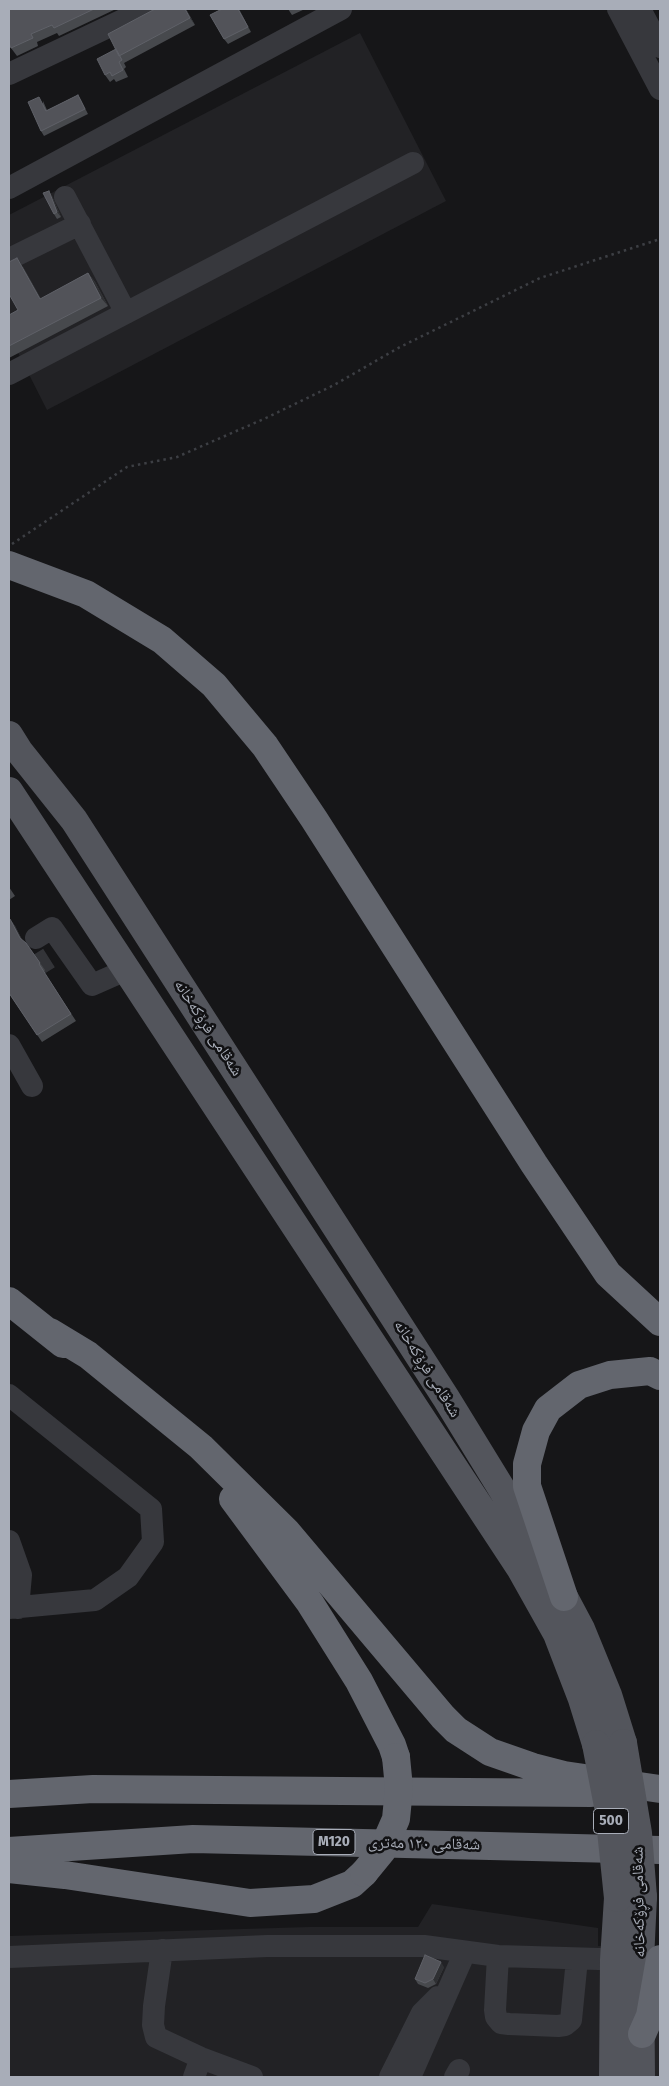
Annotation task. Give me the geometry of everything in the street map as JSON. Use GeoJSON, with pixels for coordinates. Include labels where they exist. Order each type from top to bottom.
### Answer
{"type":"FeatureCollection","features":[{"type":"Feature","properties":{"kind":"highway"},"geometry":{"type":"LineString","coordinates":[[9,565],[86,594],[162,640],[214,686],[265,746],[314,819],[534,1164],[608,1274],[660,1322]]}},
{"type":"Feature","properties":{"kind":"highway"},"geometry":{"type":"LineString","coordinates":[[9,1301],[50,1332],[88,1355],[201,1447],[287,1532],[456,1730],[490,1752],[533,1767],[564,1775],[660,1789]]}},
{"type":"Feature","properties":{"kind":"highway"},"geometry":{"type":"LineString","coordinates":[[9,1869],[74,1876],[250,1903],[314,1899],[352,1884],[382,1851],[396,1819],[399,1788],[396,1757],[392,1745],[359,1681],[310,1603],[232,1498],[188,1452],[50,1332]]}},
{"type":"Feature","properties":{"kind":"highway"},"geometry":{"type":"LineString","coordinates":[[564,1597],[527,1486],[527,1464],[536,1431],[548,1409],[579,1385],[610,1375],[650,1371],[660,1376]]}},
{"type":"Feature","properties":{"kind":"highway"},"geometry":{"type":"LineString","coordinates":[[9,1794],[93,1789],[660,1793]]}},
{"type":"Feature","properties":{"kind":"highway","name":"شەقامی ١٢٠ مەتری"},"geometry":{"type":"LineString","coordinates":[[9,1850],[193,1839],[660,1850]]}},
{"type":"Feature","properties":{"kind":"highway"},"geometry":{"type":"LineString","coordinates":[[642,2034],[650,2016],[647,1960]]}},
{"type":"Feature","properties":{"kind":"main road","name":"شەقامی فڕۆکەخانە"},"geometry":{"type":"LineString","coordinates":[[12,747],[74,820],[446,1398],[538,1548],[584,1637],[608,1695],[624,1744],[638,1832],[630,1898]]}},
{"type":"Feature","properties":{"kind":"main road","name":"شەقامی فڕۆکەخانە"},"geometry":{"type":"LineString","coordinates":[[9,791],[520,1568],[556,1634],[582,1699],[596,1744],[609,1811],[647,1960],[613,2077]]}},
{"type":"Feature","properties":{"kind":"main road"},"geometry":{"type":"LineString","coordinates":[[641,2077],[642,2034]]}},
{"type":"Feature","properties":{"kind":"street"},"geometry":{"type":"LineString","coordinates":[[9,74],[146,9]]}},
{"type":"Feature","properties":{"kind":"street"},"geometry":{"type":"LineString","coordinates":[[9,188],[341,9]]}},
{"type":"Feature","properties":{"kind":"street"},"geometry":{"type":"LineString","coordinates":[[618,9],[660,89]]}},
{"type":"Feature","properties":{"kind":"street"},"geometry":{"type":"LineString","coordinates":[[640,9],[660,47]]}},
{"type":"Feature","properties":{"kind":"street"},"geometry":{"type":"LineString","coordinates":[[9,374],[413,163]]}},
{"type":"Feature","properties":{"kind":"street"},"geometry":{"type":"LineString","coordinates":[[65,197],[126,313]]}},
{"type":"Feature","properties":{"kind":"street"},"geometry":{"type":"LineString","coordinates":[[9,259],[80,224]]}},
{"type":"Feature","properties":{"kind":"street"},"geometry":{"type":"LineString","coordinates":[[36,938],[52,928],[57,953],[92,985],[126,970]]}},
{"type":"Feature","properties":{"kind":"street"},"geometry":{"type":"LineString","coordinates":[[12,1059],[32,1086]]}},
{"type":"Feature","properties":{"kind":"street"},"geometry":{"type":"LineString","coordinates":[[9,1395],[151,1509],[153,1542],[128,1577],[95,1600],[13,1608],[21,1575],[9,1541]]}},
{"type":"Feature","properties":{"kind":"street"},"geometry":{"type":"LineString","coordinates":[[9,1957],[267,1946],[424,1946],[498,1956],[647,1960]]}},
{"type":"Feature","properties":{"kind":"street"},"geometry":{"type":"LineString","coordinates":[[162,1950],[154,2006],[153,2025],[156,2037],[198,2068],[252,2077]]}},
{"type":"Feature","properties":{"kind":"street"},"geometry":{"type":"LineString","coordinates":[[410,2077],[465,1952]]}},
{"type":"Feature","properties":{"kind":"street"},"geometry":{"type":"LineString","coordinates":[[498,1956],[494,2010],[496,2017],[501,2022],[508,2024],[558,2026],[565,2025],[571,2020],[577,1959]]}},
{"type":"Feature","properties":{"kind":"street"},"geometry":{"type":"LineString","coordinates":[[390,2077],[422,2013],[448,1988]]}},
{"type":"Feature","properties":{"kind":"path"},"geometry":{"type":"LineString","coordinates":[[9,545],[127,467],[177,457],[266,418],[334,385],[400,347],[540,278],[660,239]]}},
{"type":"Feature","properties":{"kind":"shaded area"},"geometry":{"type":"Polygon","coordinates":[[[360,33],[446,201],[47,410],[9,335],[9,215],[360,33]]]}},
{"type":"Feature","properties":{"kind":"shaded area"},"geometry":{"type":"Polygon","coordinates":[[[432,1904],[598,1928],[598,1946],[660,1948],[660,2077],[9,2077],[9,1936],[310,1927],[418,1927],[432,1904]]]}},
{"type":"Feature","properties":{"kind":"building"},"geometry":{"type":"Polygon","coordinates":[[[9,9],[94,9],[54,28],[52,25],[31,34],[33,38],[11,48],[9,43],[9,9]]]}},
{"type":"Feature","properties":{"kind":"building"},"geometry":{"type":"Polygon","coordinates":[[[155,9],[185,9],[190,18],[119,56],[108,34],[155,9]]]}},
{"type":"Feature","properties":{"kind":"building"},"geometry":{"type":"Polygon","coordinates":[[[222,9],[238,9],[248,27],[224,39],[210,15],[222,9]]]}},
{"type":"Feature","properties":{"kind":"building"},"geometry":{"type":"Polygon","coordinates":[[[116,49],[122,60],[119,62],[123,70],[112,76],[110,72],[105,75],[97,59],[116,49]]]}},
{"type":"Feature","properties":{"kind":"building"},"geometry":{"type":"Polygon","coordinates":[[[78,95],[85,109],[41,131],[28,102],[39,97],[46,111],[78,95]]]}},
{"type":"Feature","properties":{"kind":"building"},"geometry":{"type":"Polygon","coordinates":[[[49,191],[57,212],[54,214],[43,193],[49,191]]]}},
{"type":"Feature","properties":{"kind":"building"},"geometry":{"type":"Polygon","coordinates":[[[17,258],[40,299],[88,273],[101,298],[9,346],[9,315],[18,310],[9,294],[9,262],[17,258]]]}},
{"type":"Feature","properties":{"kind":"building"},"geometry":{"type":"Polygon","coordinates":[[[9,919],[20,938],[26,943],[40,963],[71,1014],[37,1035],[9,993],[9,919]]]}},
{"type":"Feature","properties":{"kind":"building"},"geometry":{"type":"Polygon","coordinates":[[[425,1955],[441,1962],[433,1979],[425,1983],[415,1979],[425,1955]]]}},
{"type":"Feature","properties":{"kind":"tunnel"},"geometry":{"type":"LineString","coordinates":[[9,983],[49,958]]}}]}
